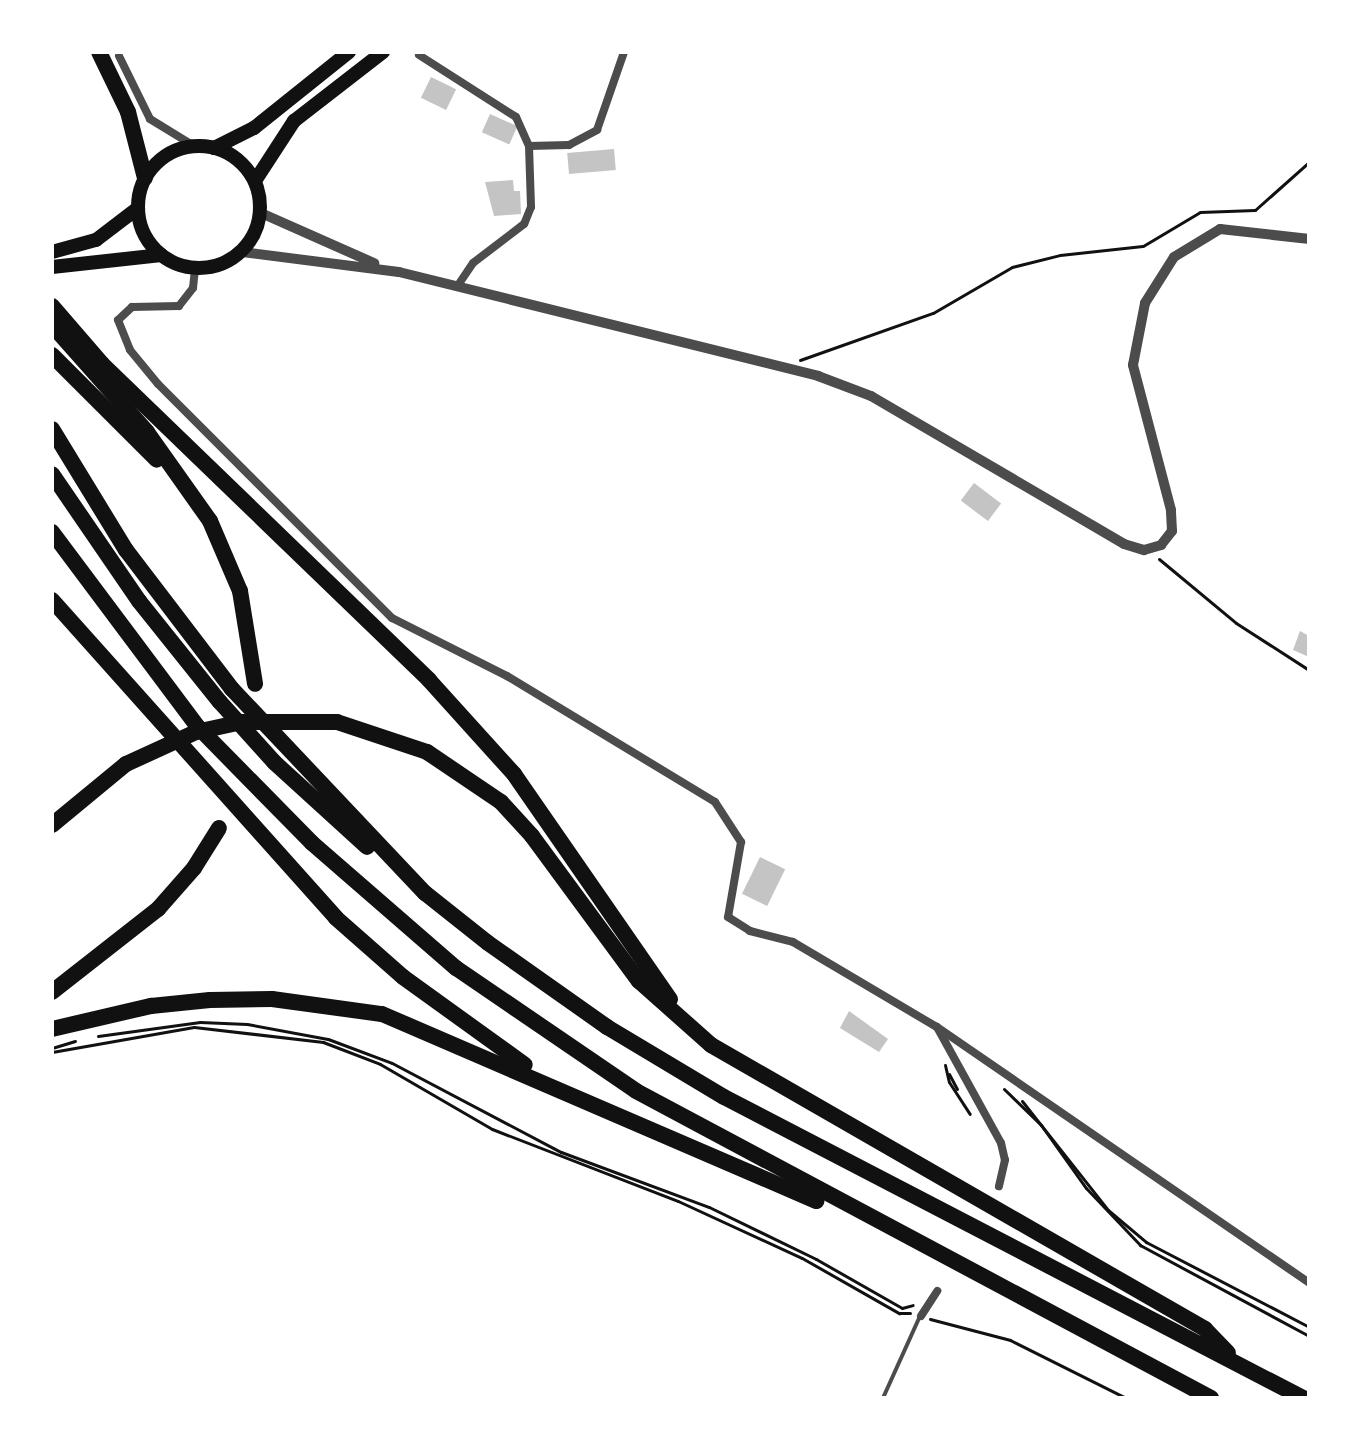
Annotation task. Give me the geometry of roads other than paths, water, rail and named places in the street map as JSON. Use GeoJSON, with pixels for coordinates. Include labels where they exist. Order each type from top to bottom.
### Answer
{"type":"FeatureCollection","features":[{"type":"Feature","properties":{"kind":"highway"},"geometry":{"type":"LineString","coordinates":[[99,52],[121,96],[145,178]]}},
{"type":"Feature","properties":{"kind":"highway"},"geometry":{"type":"LineString","coordinates":[[52,306],[102,364],[429,680],[514,774],[690,1026]]}},
{"type":"Feature","properties":{"kind":"highway"},"geometry":{"type":"LineString","coordinates":[[52,325],[147,432],[190,492],[225,549],[240,591],[255,684]]}},
{"type":"Feature","properties":{"kind":"highway"},"geometry":{"type":"LineString","coordinates":[[52,355],[190,492]]}},
{"type":"Feature","properties":{"kind":"highway"},"geometry":{"type":"LineString","coordinates":[[52,429],[87,491],[190,639],[282,746],[425,893]]}},
{"type":"Feature","properties":{"kind":"highway"},"geometry":{"type":"LineString","coordinates":[[52,474],[139,601],[220,702],[336,822],[551,990],[656,1058],[900,1190],[1303,1398]]}},
{"type":"Feature","properties":{"kind":"highway"},"geometry":{"type":"LineString","coordinates":[[52,532],[197,726],[384,910],[586,1060],[881,1226],[1211,1398]]}},
{"type":"Feature","properties":{"kind":"highway"},"geometry":{"type":"LineString","coordinates":[[52,600],[336,918],[403,977],[560,1089]]}},
{"type":"Feature","properties":{"kind":"highway"},"geometry":{"type":"LineString","coordinates":[[52,825],[126,764],[196,732],[242,722],[298,719],[384,734],[427,752],[501,802],[532,836],[639,981],[690,1026],[752,1073],[1205,1329],[1236,1361]]}},
{"type":"Feature","properties":{"kind":"highway"},"geometry":{"type":"LineString","coordinates":[[52,992],[158,909],[194,868],[219,828]]}},
{"type":"Feature","properties":{"kind":"highway"},"geometry":{"type":"LineString","coordinates":[[52,1029],[151,1006],[210,1000],[343,1006],[416,1025],[726,1166],[881,1226]]}},
{"type":"Feature","properties":{"kind":"main road"},"geometry":{"type":"LineString","coordinates":[[214,148],[254,128],[349,52]]}},
{"type":"Feature","properties":{"kind":"main road"},"geometry":{"type":"LineString","coordinates":[[255,181],[294,121],[383,52]]}},
{"type":"Feature","properties":{"kind":"main road"},"geometry":{"type":"LineString","coordinates":[[52,267],[161,255],[195,269],[220,265],[242,252],[261,213],[255,181],[231,154],[194,146],[158,162],[145,178],[138,208],[140,226],[161,255]]}},
{"type":"Feature","properties":{"kind":"main road"},"geometry":{"type":"LineString","coordinates":[[52,252],[96,240],[117,229],[138,208]]}},
{"type":"Feature","properties":{"kind":"street"},"geometry":{"type":"LineString","coordinates":[[529,146],[569,145],[597,130],[624,52]]}},
{"type":"Feature","properties":{"kind":"street"},"geometry":{"type":"LineString","coordinates":[[119,54],[121,96]]}},
{"type":"Feature","properties":{"kind":"street"},"geometry":{"type":"LineString","coordinates":[[119,54],[150,119],[194,146]]}},
{"type":"Feature","properties":{"kind":"street"},"geometry":{"type":"LineString","coordinates":[[419,55],[516,117],[529,146],[531,207],[524,224],[473,263],[458,285]]}},
{"type":"Feature","properties":{"kind":"street"},"geometry":{"type":"LineString","coordinates":[[261,213],[315,241],[399,272]]}},
{"type":"Feature","properties":{"kind":"street"},"geometry":{"type":"LineString","coordinates":[[242,252],[399,272],[458,285],[785,368],[871,396],[1124,544],[1148,548],[1161,545],[1172,531],[1171,510],[1133,365],[1145,303],[1174,257],[1220,229],[1309,239]]}},
{"type":"Feature","properties":{"kind":"street"},"geometry":{"type":"LineString","coordinates":[[195,269],[193,288],[179,306],[132,307],[118,320],[130,350],[197,427],[326,547],[392,618],[531,689],[715,802],[741,842],[728,917],[734,925],[793,942],[937,1027],[1309,1283]]}},
{"type":"Feature","properties":{"kind":"street"},"geometry":{"type":"LineString","coordinates":[[937,1027],[1001,1143],[1005,1160],[999,1186]]}},
{"type":"Feature","properties":{"kind":"street"},"geometry":{"type":"LineString","coordinates":[[917,1314],[937,1291]]}},
{"type":"Feature","properties":{"kind":"lane"},"geometry":{"type":"LineString","coordinates":[[883,1398],[917,1314]]}}]}
